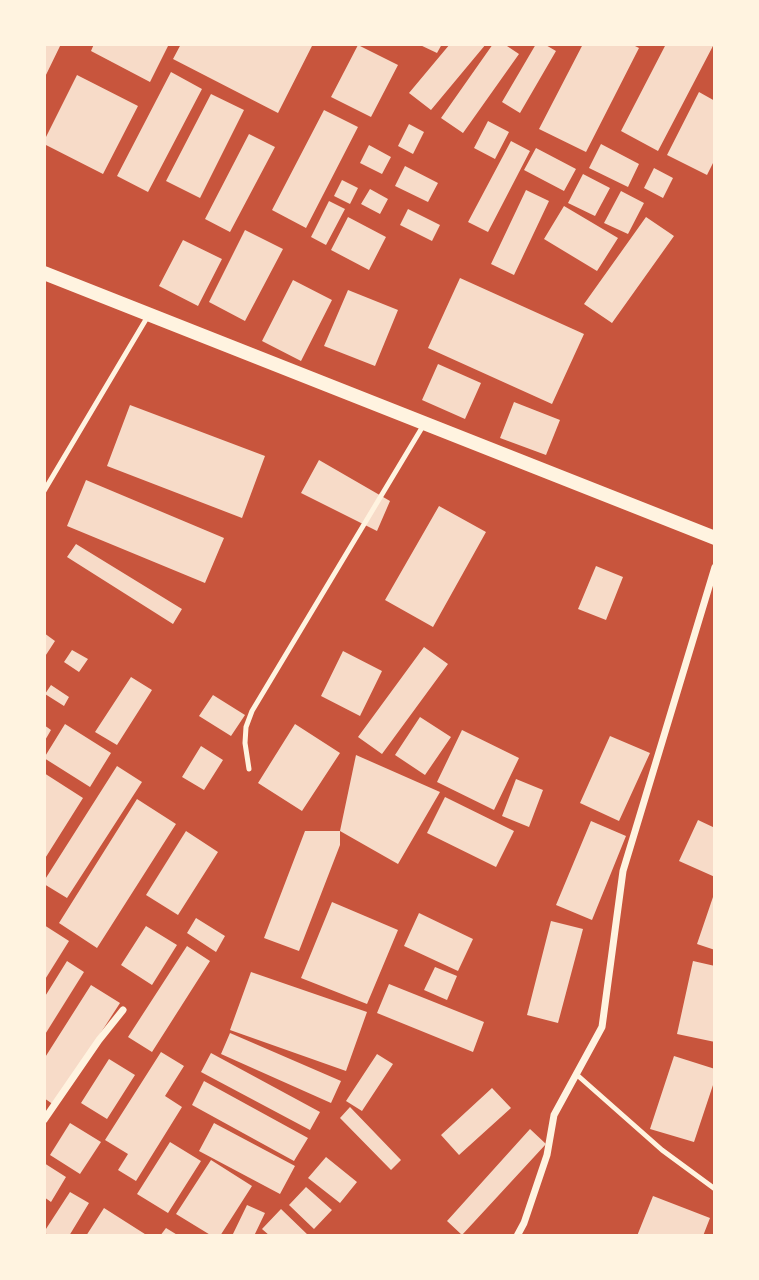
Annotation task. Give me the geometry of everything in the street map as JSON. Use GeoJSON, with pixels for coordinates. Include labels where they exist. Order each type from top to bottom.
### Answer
{"type":"FeatureCollection","features":[{"type":"Feature","properties":{"kind":"main road"},"geometry":{"type":"LineString","coordinates":[[44,273],[715,538]]}},
{"type":"Feature","properties":{"kind":"street"},"geometry":{"type":"LineString","coordinates":[[517,1236],[547,1155],[554,1115],[602,1027],[623,871],[715,567]]}},
{"type":"Feature","properties":{"kind":"street"},"geometry":{"type":"LineString","coordinates":[[44,1120],[123,1010]]}},
{"type":"Feature","properties":{"kind":"lane"},"geometry":{"type":"LineString","coordinates":[[44,491],[149,314]]}},
{"type":"Feature","properties":{"kind":"lane"},"geometry":{"type":"LineString","coordinates":[[249,769],[245,743],[246,727],[252,711],[424,424]]}},
{"type":"Feature","properties":{"kind":"lane"},"geometry":{"type":"LineString","coordinates":[[576,1074],[662,1150],[715,1189]]}},
{"type":"Feature","properties":{"kind":"building"},"geometry":{"type":"Polygon","coordinates":[[[44,44],[61,44],[44,79],[44,44]]]}},
{"type":"Feature","properties":{"kind":"building"},"geometry":{"type":"Polygon","coordinates":[[[94,44],[169,44],[150,82],[91,51],[94,44]]]}},
{"type":"Feature","properties":{"kind":"building"},"geometry":{"type":"Polygon","coordinates":[[[181,44],[313,44],[278,113],[173,59],[181,44]]]}},
{"type":"Feature","properties":{"kind":"building"},"geometry":{"type":"Polygon","coordinates":[[[418,44],[442,44],[437,53],[418,44]]]}},
{"type":"Feature","properties":{"kind":"building"},"geometry":{"type":"Polygon","coordinates":[[[450,44],[486,44],[431,110],[409,93],[450,44]]]}},
{"type":"Feature","properties":{"kind":"building"},"geometry":{"type":"Polygon","coordinates":[[[493,44],[504,44],[519,54],[463,133],[441,118],[493,44]]]}},
{"type":"Feature","properties":{"kind":"building"},"geometry":{"type":"Polygon","coordinates":[[[536,44],[544,44],[556,51],[520,113],[502,102],[536,44]]]}},
{"type":"Feature","properties":{"kind":"building"},"geometry":{"type":"Polygon","coordinates":[[[583,44],[631,44],[639,48],[586,152],[539,129],[583,44]]]}},
{"type":"Feature","properties":{"kind":"building"},"geometry":{"type":"Polygon","coordinates":[[[666,44],[714,44],[658,151],[621,131],[666,44]]]}},
{"type":"Feature","properties":{"kind":"building"},"geometry":{"type":"Polygon","coordinates":[[[358,45],[398,65],[371,117],[331,97],[358,45]]]}},
{"type":"Feature","properties":{"kind":"building"},"geometry":{"type":"Polygon","coordinates":[[[171,72],[202,89],[148,192],[117,176],[171,72]]]}},
{"type":"Feature","properties":{"kind":"building"},"geometry":{"type":"Polygon","coordinates":[[[77,75],[138,106],[103,174],[44,144],[77,75]]]}},
{"type":"Feature","properties":{"kind":"building"},"geometry":{"type":"Polygon","coordinates":[[[699,92],[715,101],[715,159],[707,175],[667,155],[699,92]]]}},
{"type":"Feature","properties":{"kind":"building"},"geometry":{"type":"Polygon","coordinates":[[[211,94],[244,110],[200,198],[166,181],[211,94]]]}},
{"type":"Feature","properties":{"kind":"building"},"geometry":{"type":"Polygon","coordinates":[[[324,110],[358,127],[306,228],[272,210],[324,110]]]}},
{"type":"Feature","properties":{"kind":"building"},"geometry":{"type":"Polygon","coordinates":[[[488,121],[509,132],[495,159],[474,148],[488,121]]]}},
{"type":"Feature","properties":{"kind":"building"},"geometry":{"type":"Polygon","coordinates":[[[409,124],[424,132],[413,154],[398,146],[409,124]]]}},
{"type":"Feature","properties":{"kind":"building"},"geometry":{"type":"Polygon","coordinates":[[[249,134],[275,147],[230,232],[205,219],[249,134]]]}},
{"type":"Feature","properties":{"kind":"building"},"geometry":{"type":"Polygon","coordinates":[[[511,141],[530,151],[488,232],[468,222],[511,141]]]}},
{"type":"Feature","properties":{"kind":"building"},"geometry":{"type":"Polygon","coordinates":[[[601,144],[639,164],[628,187],[589,168],[601,144]]]}},
{"type":"Feature","properties":{"kind":"building"},"geometry":{"type":"Polygon","coordinates":[[[369,145],[391,157],[382,174],[360,163],[369,145]]]}},
{"type":"Feature","properties":{"kind":"building"},"geometry":{"type":"Polygon","coordinates":[[[536,148],[576,169],[564,191],[524,170],[536,148]]]}},
{"type":"Feature","properties":{"kind":"building"},"geometry":{"type":"Polygon","coordinates":[[[405,166],[438,183],[428,202],[395,186],[405,166]]]}},
{"type":"Feature","properties":{"kind":"building"},"geometry":{"type":"Polygon","coordinates":[[[654,168],[673,178],[663,198],[644,188],[654,168]]]}},
{"type":"Feature","properties":{"kind":"building"},"geometry":{"type":"Polygon","coordinates":[[[583,174],[610,188],[595,216],[568,203],[583,174]]]}},
{"type":"Feature","properties":{"kind":"building"},"geometry":{"type":"Polygon","coordinates":[[[342,180],[358,188],[350,204],[334,196],[342,180]]]}},
{"type":"Feature","properties":{"kind":"building"},"geometry":{"type":"Polygon","coordinates":[[[370,189],[388,199],[380,214],[361,204],[370,189]]]}},
{"type":"Feature","properties":{"kind":"building"},"geometry":{"type":"Polygon","coordinates":[[[526,190],[549,201],[514,275],[491,264],[526,190]]]}},
{"type":"Feature","properties":{"kind":"building"},"geometry":{"type":"Polygon","coordinates":[[[621,191],[644,203],[628,234],[604,223],[621,191]]]}},
{"type":"Feature","properties":{"kind":"building"},"geometry":{"type":"Polygon","coordinates":[[[329,201],[345,209],[326,245],[311,237],[329,201]]]}},
{"type":"Feature","properties":{"kind":"building"},"geometry":{"type":"Polygon","coordinates":[[[564,206],[618,238],[597,271],[544,239],[564,206]]]}},
{"type":"Feature","properties":{"kind":"building"},"geometry":{"type":"Polygon","coordinates":[[[408,209],[440,225],[432,241],[400,225],[408,209]]]}},
{"type":"Feature","properties":{"kind":"building"},"geometry":{"type":"Polygon","coordinates":[[[348,217],[386,237],[369,270],[331,250],[348,217]]]}},
{"type":"Feature","properties":{"kind":"building"},"geometry":{"type":"Polygon","coordinates":[[[646,217],[674,236],[612,323],[584,304],[646,217]]]}},
{"type":"Feature","properties":{"kind":"building"},"geometry":{"type":"Polygon","coordinates":[[[245,230],[283,249],[245,321],[209,302],[245,230]]]}},
{"type":"Feature","properties":{"kind":"building"},"geometry":{"type":"Polygon","coordinates":[[[183,240],[222,259],[198,306],[159,286],[183,240]]]}},
{"type":"Feature","properties":{"kind":"building"},"geometry":{"type":"Polygon","coordinates":[[[460,278],[584,334],[552,404],[428,348],[460,278]]]}},
{"type":"Feature","properties":{"kind":"building"},"geometry":{"type":"Polygon","coordinates":[[[293,280],[332,300],[301,361],[262,341],[293,280]]]}},
{"type":"Feature","properties":{"kind":"building"},"geometry":{"type":"Polygon","coordinates":[[[348,290],[398,310],[375,366],[324,346],[348,290]]]}},
{"type":"Feature","properties":{"kind":"building"},"geometry":{"type":"Polygon","coordinates":[[[438,364],[481,383],[465,419],[422,400],[438,364]]]}},
{"type":"Feature","properties":{"kind":"building"},"geometry":{"type":"Polygon","coordinates":[[[514,402],[560,420],[546,455],[500,438],[514,402]]]}},
{"type":"Feature","properties":{"kind":"building"},"geometry":{"type":"Polygon","coordinates":[[[130,405],[265,456],[242,518],[107,466],[130,405]]]}},
{"type":"Feature","properties":{"kind":"building"},"geometry":{"type":"Polygon","coordinates":[[[319,460],[390,501],[377,531],[301,493],[319,460]]]}},
{"type":"Feature","properties":{"kind":"building"},"geometry":{"type":"Polygon","coordinates":[[[86,480],[224,538],[205,583],[67,526],[86,480]]]}},
{"type":"Feature","properties":{"kind":"building"},"geometry":{"type":"Polygon","coordinates":[[[439,506],[486,532],[433,627],[385,600],[439,506]]]}},
{"type":"Feature","properties":{"kind":"building"},"geometry":{"type":"Polygon","coordinates":[[[76,544],[182,609],[173,624],[67,557],[76,544]]]}},
{"type":"Feature","properties":{"kind":"building"},"geometry":{"type":"Polygon","coordinates":[[[596,566],[623,577],[606,620],[578,609],[596,566]]]}},
{"type":"Feature","properties":{"kind":"building"},"geometry":{"type":"Polygon","coordinates":[[[44,633],[55,641],[44,658],[44,633]]]}},
{"type":"Feature","properties":{"kind":"building"},"geometry":{"type":"Polygon","coordinates":[[[424,647],[448,664],[382,754],[358,737],[424,647]]]}},
{"type":"Feature","properties":{"kind":"building"},"geometry":{"type":"Polygon","coordinates":[[[72,650],[88,659],[79,672],[64,662],[72,650]]]}},
{"type":"Feature","properties":{"kind":"building"},"geometry":{"type":"Polygon","coordinates":[[[343,651],[382,671],[360,716],[321,696],[343,651]]]}},
{"type":"Feature","properties":{"kind":"building"},"geometry":{"type":"Polygon","coordinates":[[[131,677],[152,690],[117,745],[95,732],[131,677]]]}},
{"type":"Feature","properties":{"kind":"building"},"geometry":{"type":"Polygon","coordinates":[[[51,685],[69,697],[64,706],[45,694],[51,685]]]}},
{"type":"Feature","properties":{"kind":"building"},"geometry":{"type":"Polygon","coordinates":[[[213,695],[245,715],[231,736],[199,716],[213,695]]]}},
{"type":"Feature","properties":{"kind":"building"},"geometry":{"type":"Polygon","coordinates":[[[420,717],[451,737],[425,775],[395,755],[420,717]]]}},
{"type":"Feature","properties":{"kind":"building"},"geometry":{"type":"Polygon","coordinates":[[[65,724],[111,753],[90,787],[44,758],[65,724]]]}},
{"type":"Feature","properties":{"kind":"building"},"geometry":{"type":"Polygon","coordinates":[[[295,724],[340,753],[302,811],[258,783],[295,724]]]}},
{"type":"Feature","properties":{"kind":"building"},"geometry":{"type":"Polygon","coordinates":[[[44,725],[51,730],[44,742],[44,725]]]}},
{"type":"Feature","properties":{"kind":"building"},"geometry":{"type":"Polygon","coordinates":[[[462,730],[519,758],[494,810],[437,782],[462,730]]]}},
{"type":"Feature","properties":{"kind":"building"},"geometry":{"type":"Polygon","coordinates":[[[610,736],[650,753],[619,821],[580,803],[610,736]]]}},
{"type":"Feature","properties":{"kind":"building"},"geometry":{"type":"Polygon","coordinates":[[[201,746],[223,760],[204,790],[182,777],[201,746]]]}},
{"type":"Feature","properties":{"kind":"building"},"geometry":{"type":"Polygon","coordinates":[[[356,755],[440,792],[398,864],[340,831],[356,755]]]}},
{"type":"Feature","properties":{"kind":"building"},"geometry":{"type":"Polygon","coordinates":[[[117,766],[142,782],[67,898],[44,884],[44,881],[117,766]]]}},
{"type":"Feature","properties":{"kind":"building"},"geometry":{"type":"Polygon","coordinates":[[[44,773],[83,798],[44,860],[44,773]]]}},
{"type":"Feature","properties":{"kind":"building"},"geometry":{"type":"Polygon","coordinates":[[[516,779],[543,790],[529,827],[502,816],[516,779]]]}},
{"type":"Feature","properties":{"kind":"building"},"geometry":{"type":"Polygon","coordinates":[[[445,797],[514,831],[496,867],[427,833],[445,797]]]}},
{"type":"Feature","properties":{"kind":"building"},"geometry":{"type":"Polygon","coordinates":[[[137,799],[176,824],[97,948],[59,923],[137,799]]]}},
{"type":"Feature","properties":{"kind":"building"},"geometry":{"type":"Polygon","coordinates":[[[698,820],[715,828],[715,877],[679,861],[698,820]]]}},
{"type":"Feature","properties":{"kind":"building"},"geometry":{"type":"Polygon","coordinates":[[[591,821],[626,836],[592,920],[556,905],[591,821]]]}},
{"type":"Feature","properties":{"kind":"building"},"geometry":{"type":"Polygon","coordinates":[[[186,831],[218,852],[178,915],[146,895],[186,831]]]}},
{"type":"Feature","properties":{"kind":"building"},"geometry":{"type":"Polygon","coordinates":[[[305,831],[340,831],[340,845],[299,951],[264,938],[305,831]]]}},
{"type":"Feature","properties":{"kind":"building"},"geometry":{"type":"Polygon","coordinates":[[[715,897],[715,950],[697,944],[715,897]]]}},
{"type":"Feature","properties":{"kind":"building"},"geometry":{"type":"Polygon","coordinates":[[[332,902],[398,930],[367,1004],[301,978],[332,902]]]}},
{"type":"Feature","properties":{"kind":"building"},"geometry":{"type":"Polygon","coordinates":[[[419,913],[473,939],[458,971],[404,946],[419,913]]]}},
{"type":"Feature","properties":{"kind":"building"},"geometry":{"type":"Polygon","coordinates":[[[196,918],[225,936],[216,952],[187,933],[196,918]]]}},
{"type":"Feature","properties":{"kind":"building"},"geometry":{"type":"Polygon","coordinates":[[[551,921],[583,929],[558,1023],[527,1015],[551,921]]]}},
{"type":"Feature","properties":{"kind":"building"},"geometry":{"type":"Polygon","coordinates":[[[44,925],[69,941],[44,981],[44,925]]]}},
{"type":"Feature","properties":{"kind":"building"},"geometry":{"type":"Polygon","coordinates":[[[146,926],[177,945],[152,985],[121,965],[146,926]]]}},
{"type":"Feature","properties":{"kind":"building"},"geometry":{"type":"Polygon","coordinates":[[[187,946],[210,961],[152,1052],[128,1037],[187,946]]]}},
{"type":"Feature","properties":{"kind":"building"},"geometry":{"type":"Polygon","coordinates":[[[67,961],[84,972],[44,1036],[44,998],[67,961]]]}},
{"type":"Feature","properties":{"kind":"building"},"geometry":{"type":"Polygon","coordinates":[[[693,961],[715,966],[715,1042],[677,1034],[693,961]]]}},
{"type":"Feature","properties":{"kind":"building"},"geometry":{"type":"Polygon","coordinates":[[[435,967],[457,976],[447,1000],[424,990],[435,967]]]}},
{"type":"Feature","properties":{"kind":"building"},"geometry":{"type":"Polygon","coordinates":[[[251,972],[367,1012],[346,1071],[230,1030],[251,972]]]}},
{"type":"Feature","properties":{"kind":"building"},"geometry":{"type":"Polygon","coordinates":[[[389,984],[484,1022],[473,1052],[377,1013],[389,984]]]}},
{"type":"Feature","properties":{"kind":"building"},"geometry":{"type":"Polygon","coordinates":[[[91,985],[120,1003],[54,1105],[44,1098],[44,1059],[91,985]]]}},
{"type":"Feature","properties":{"kind":"building"},"geometry":{"type":"Polygon","coordinates":[[[230,1033],[341,1081],[331,1103],[221,1054],[230,1033]]]}},
{"type":"Feature","properties":{"kind":"building"},"geometry":{"type":"Polygon","coordinates":[[[161,1052],[184,1066],[165,1096],[182,1107],[136,1181],[118,1170],[128,1154],[105,1140],[161,1052]]]}},
{"type":"Feature","properties":{"kind":"building"},"geometry":{"type":"Polygon","coordinates":[[[211,1053],[320,1112],[310,1130],[201,1072],[211,1053]]]}},
{"type":"Feature","properties":{"kind":"building"},"geometry":{"type":"Polygon","coordinates":[[[377,1054],[393,1064],[362,1111],[346,1101],[377,1054]]]}},
{"type":"Feature","properties":{"kind":"building"},"geometry":{"type":"Polygon","coordinates":[[[674,1056],[715,1069],[715,1079],[694,1142],[650,1129],[674,1056]]]}},
{"type":"Feature","properties":{"kind":"building"},"geometry":{"type":"Polygon","coordinates":[[[109,1059],[135,1075],[107,1119],[81,1103],[109,1059]]]}},
{"type":"Feature","properties":{"kind":"building"},"geometry":{"type":"Polygon","coordinates":[[[204,1081],[308,1138],[294,1161],[192,1105],[204,1081]]]}},
{"type":"Feature","properties":{"kind":"building"},"geometry":{"type":"Polygon","coordinates":[[[492,1088],[511,1108],[459,1155],[441,1135],[492,1088]]]}},
{"type":"Feature","properties":{"kind":"building"},"geometry":{"type":"Polygon","coordinates":[[[350,1107],[401,1160],[391,1170],[340,1118],[350,1107]]]}},
{"type":"Feature","properties":{"kind":"building"},"geometry":{"type":"Polygon","coordinates":[[[70,1123],[101,1142],[80,1174],[50,1155],[70,1123]]]}},
{"type":"Feature","properties":{"kind":"building"},"geometry":{"type":"Polygon","coordinates":[[[214,1123],[295,1166],[280,1194],[199,1151],[214,1123]]]}},
{"type":"Feature","properties":{"kind":"building"},"geometry":{"type":"Polygon","coordinates":[[[530,1129],[546,1144],[462,1235],[447,1221],[530,1129]]]}},
{"type":"Feature","properties":{"kind":"building"},"geometry":{"type":"Polygon","coordinates":[[[170,1142],[201,1161],[168,1213],[137,1194],[170,1142]]]}},
{"type":"Feature","properties":{"kind":"building"},"geometry":{"type":"Polygon","coordinates":[[[326,1157],[357,1182],[340,1203],[308,1178],[326,1157]]]}},
{"type":"Feature","properties":{"kind":"building"},"geometry":{"type":"Polygon","coordinates":[[[211,1160],[252,1186],[220,1236],[212,1236],[176,1214],[211,1160]]]}},
{"type":"Feature","properties":{"kind":"building"},"geometry":{"type":"Polygon","coordinates":[[[44,1163],[66,1177],[51,1202],[44,1197],[44,1163]]]}},
{"type":"Feature","properties":{"kind":"building"},"geometry":{"type":"Polygon","coordinates":[[[306,1187],[332,1210],[314,1229],[289,1205],[306,1187]]]}},
{"type":"Feature","properties":{"kind":"building"},"geometry":{"type":"Polygon","coordinates":[[[70,1192],[89,1203],[69,1236],[49,1236],[44,1232],[70,1192]]]}},
{"type":"Feature","properties":{"kind":"building"},"geometry":{"type":"Polygon","coordinates":[[[653,1196],[710,1218],[703,1236],[637,1236],[653,1196]]]}},
{"type":"Feature","properties":{"kind":"building"},"geometry":{"type":"Polygon","coordinates":[[[247,1205],[265,1213],[254,1236],[232,1236],[247,1205]]]}},
{"type":"Feature","properties":{"kind":"building"},"geometry":{"type":"Polygon","coordinates":[[[104,1208],[148,1236],[86,1236],[104,1208]]]}},
{"type":"Feature","properties":{"kind":"building"},"geometry":{"type":"Polygon","coordinates":[[[281,1209],[309,1236],[270,1236],[262,1229],[281,1209]]]}},
{"type":"Feature","properties":{"kind":"building"},"geometry":{"type":"Polygon","coordinates":[[[166,1228],[179,1236],[160,1236],[166,1228]]]}}]}
